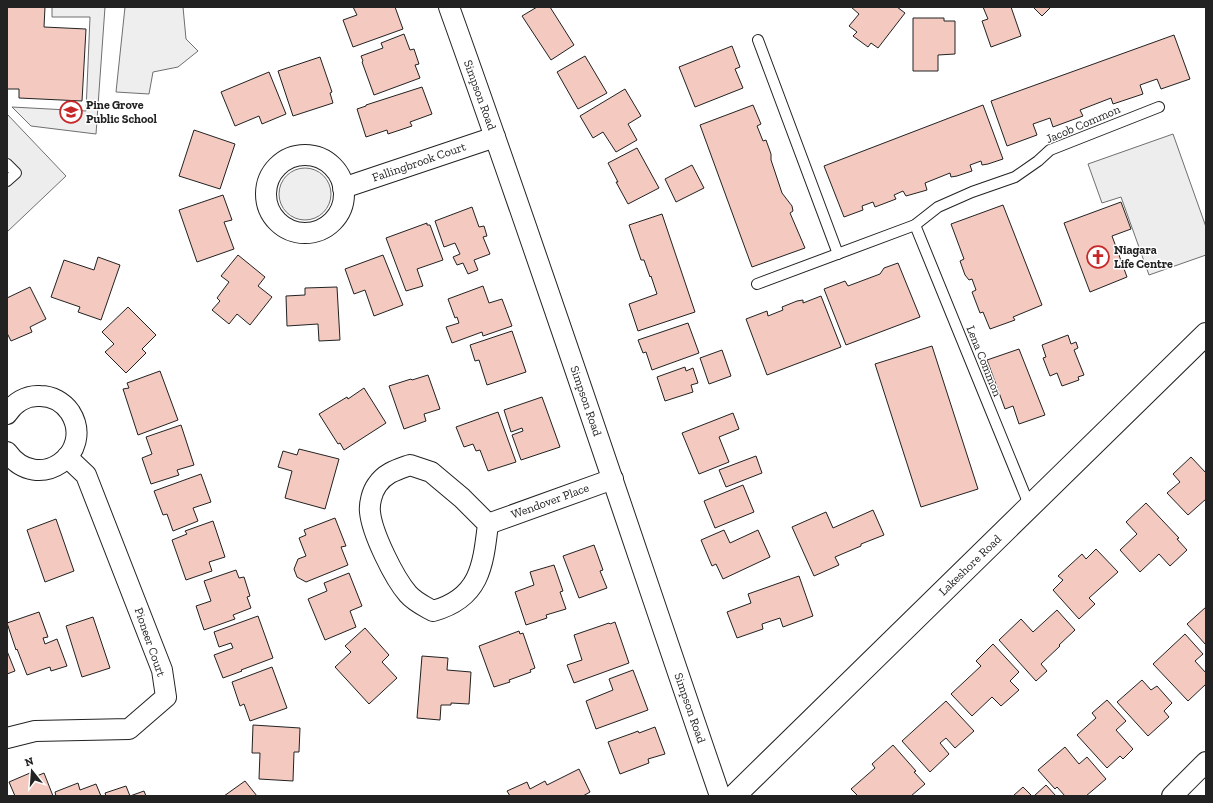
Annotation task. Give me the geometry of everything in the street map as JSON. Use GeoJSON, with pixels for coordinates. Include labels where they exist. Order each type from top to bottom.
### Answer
{"type":"FeatureCollection","features":[{"type":"Feature","properties":{"kind":"main road","name":"Lakeshore Road"},"geometry":{"type":"LineString","coordinates":[[734,796],[1206,334]]}},
{"type":"Feature","properties":{"kind":"street","name":"Simpson Road"},"geometry":{"type":"LineString","coordinates":[[449,7],[613,479],[720,796]]}},
{"type":"Feature","properties":{"kind":"street","name":"Fallingbrook Court"},"geometry":{"type":"LineString","coordinates":[[343,188],[495,136]]}},
{"type":"Feature","properties":{"kind":"street"},"geometry":{"type":"LineString","coordinates":[[7,414],[17,402],[27,397],[38,395],[48,396],[59,400],[67,408],[73,417],[76,427],[76,438],[73,448],[59,465],[49,469],[28,469],[19,465],[7,452]]}},
{"type":"Feature","properties":{"kind":"street","name":"Pioneer Court"},"geometry":{"type":"LineString","coordinates":[[7,738],[35,731],[129,728],[166,697],[162,670],[86,474],[67,457]]}},
{"type":"Feature","properties":{"kind":"street"},"geometry":{"type":"LineString","coordinates":[[410,465],[431,472],[462,498],[488,524],[481,568],[472,586],[460,598],[447,607],[433,611],[420,604],[408,593],[383,552],[374,531],[370,510],[372,495],[377,485],[390,472],[410,465]]}},
{"type":"Feature","properties":{"kind":"street","name":"Wendover Place"},"geometry":{"type":"LineString","coordinates":[[488,524],[613,479]]}},
{"type":"Feature","properties":{"kind":"street"},"geometry":{"type":"LineString","coordinates":[[1172,796],[1206,762]]}},
{"type":"Feature","properties":{"kind":"lane"},"geometry":{"type":"LineString","coordinates":[[758,40],[838,254]]}},
{"type":"Feature","properties":{"kind":"lane","name":"Jacob Common"},"geometry":{"type":"LineString","coordinates":[[757,284],[915,224],[938,207],[972,192],[1015,177],[1038,161],[1050,150],[1159,107]]}},
{"type":"Feature","properties":{"kind":"lane"},"geometry":{"type":"LineString","coordinates":[[7,164],[16,173],[7,181]]}},
{"type":"Feature","properties":{"kind":"lane","name":"Lena Common"},"geometry":{"type":"LineString","coordinates":[[915,224],[1030,507]]}},
{"type":"Feature","properties":{"kind":"shaded area"},"geometry":{"type":"Polygon","coordinates":[[[52,7],[105,7],[96,134],[31,126],[12,107],[86,111],[90,17],[52,17],[52,7]]]}},
{"type":"Feature","properties":{"kind":"shaded area"},"geometry":{"type":"Polygon","coordinates":[[[125,7],[183,7],[186,39],[198,51],[178,67],[153,72],[149,94],[116,92],[125,7]]]}},
{"type":"Feature","properties":{"kind":"shaded area"},"geometry":{"type":"Polygon","coordinates":[[[7,114],[66,176],[7,232],[7,114]]]}},
{"type":"Feature","properties":{"kind":"shaded area"},"geometry":{"type":"Polygon","coordinates":[[[1173,134],[1206,227],[1206,255],[1149,275],[1121,197],[1102,203],[1088,164],[1173,134]]]}},
{"type":"Feature","properties":{"kind":"shaded area"},"geometry":{"type":"Polygon","coordinates":[[[305,168],[315,170],[323,176],[329,184],[331,194],[329,204],[323,212],[315,218],[305,220],[295,218],[287,212],[281,204],[279,194],[281,184],[287,176],[295,170],[305,168]]]}},
{"type":"Feature","properties":{"kind":"building"},"geometry":{"type":"Polygon","coordinates":[[[7,7],[45,7],[44,27],[86,29],[82,101],[19,98],[19,89],[7,89],[7,7]]]}},
{"type":"Feature","properties":{"kind":"building"},"geometry":{"type":"Polygon","coordinates":[[[353,7],[395,7],[403,29],[353,47],[343,20],[357,15],[353,7]]]}},
{"type":"Feature","properties":{"kind":"building"},"geometry":{"type":"Polygon","coordinates":[[[537,7],[550,7],[574,45],[551,60],[522,16],[537,7]]]}},
{"type":"Feature","properties":{"kind":"building"},"geometry":{"type":"Polygon","coordinates":[[[851,7],[897,7],[905,13],[878,48],[871,43],[868,47],[853,36],[857,32],[849,26],[859,14],[851,7]]]}},
{"type":"Feature","properties":{"kind":"building"},"geometry":{"type":"Polygon","coordinates":[[[983,7],[1011,7],[1021,36],[991,47],[982,21],[988,19],[983,7]]]}},
{"type":"Feature","properties":{"kind":"building"},"geometry":{"type":"Polygon","coordinates":[[[1033,7],[1051,7],[1042,16],[1033,7]]]}},
{"type":"Feature","properties":{"kind":"building"},"geometry":{"type":"Polygon","coordinates":[[[913,18],[944,18],[944,21],[955,21],[955,54],[938,55],[938,71],[913,71],[913,18]]]}},
{"type":"Feature","properties":{"kind":"building"},"geometry":{"type":"Polygon","coordinates":[[[404,34],[410,50],[414,49],[419,64],[415,65],[420,78],[374,95],[361,56],[383,48],[381,43],[404,34]]]}},
{"type":"Feature","properties":{"kind":"building"},"geometry":{"type":"Polygon","coordinates":[[[1174,35],[1190,79],[1161,89],[1157,79],[1140,85],[1143,94],[1113,104],[1111,98],[1080,110],[1083,116],[1053,127],[1050,118],[1033,124],[1037,135],[1007,146],[991,101],[1174,35]]]}},
{"type":"Feature","properties":{"kind":"building"},"geometry":{"type":"Polygon","coordinates":[[[732,46],[740,67],[735,69],[743,88],[695,107],[679,67],[732,46]]]}},
{"type":"Feature","properties":{"kind":"building"},"geometry":{"type":"Polygon","coordinates":[[[585,56],[607,93],[578,109],[557,72],[585,56]]]}},
{"type":"Feature","properties":{"kind":"building"},"geometry":{"type":"Polygon","coordinates":[[[320,57],[332,92],[330,93],[333,103],[293,116],[278,71],[320,57]]]}},
{"type":"Feature","properties":{"kind":"building"},"geometry":{"type":"Polygon","coordinates":[[[269,72],[286,114],[262,124],[259,116],[235,126],[221,92],[269,72]]]}},
{"type":"Feature","properties":{"kind":"building"},"geometry":{"type":"Polygon","coordinates":[[[422,87],[432,114],[410,122],[412,126],[388,134],[387,130],[366,137],[357,109],[422,87]]]}},
{"type":"Feature","properties":{"kind":"building"},"geometry":{"type":"Polygon","coordinates":[[[625,89],[641,116],[628,124],[637,140],[616,152],[603,132],[593,138],[580,116],[625,89]]]}},
{"type":"Feature","properties":{"kind":"building"},"geometry":{"type":"Polygon","coordinates":[[[753,105],[761,124],[757,126],[763,141],[766,140],[782,193],[792,206],[793,211],[790,213],[805,248],[752,267],[700,125],[753,105]]]}},
{"type":"Feature","properties":{"kind":"building"},"geometry":{"type":"Polygon","coordinates":[[[983,105],[1003,159],[988,164],[982,165],[981,161],[970,165],[972,171],[951,177],[950,173],[925,183],[927,190],[906,196],[903,191],[894,195],[896,199],[875,207],[873,202],[862,206],[863,210],[844,217],[824,166],[983,105]]]}},
{"type":"Feature","properties":{"kind":"building"},"geometry":{"type":"Polygon","coordinates":[[[194,130],[235,144],[220,189],[179,176],[194,130]]]}},
{"type":"Feature","properties":{"kind":"building"},"geometry":{"type":"Polygon","coordinates":[[[637,148],[659,188],[628,204],[608,163],[637,148]]]}},
{"type":"Feature","properties":{"kind":"building"},"geometry":{"type":"Polygon","coordinates":[[[692,165],[704,188],[676,202],[665,179],[692,165]]]}},
{"type":"Feature","properties":{"kind":"building"},"geometry":{"type":"Polygon","coordinates":[[[223,195],[232,220],[224,222],[234,249],[197,262],[179,210],[223,195]]]}},
{"type":"Feature","properties":{"kind":"building","name":"Niagara Life Centre"},"geometry":{"type":"Polygon","coordinates":[[[1121,202],[1131,229],[1112,236],[1127,277],[1090,292],[1064,223],[1121,202]]]}},
{"type":"Feature","properties":{"kind":"building"},"geometry":{"type":"Polygon","coordinates":[[[1003,205],[1042,305],[1013,317],[1015,320],[990,329],[983,312],[980,313],[972,292],[976,290],[972,279],[969,280],[965,275],[960,261],[964,259],[951,224],[1003,205]]]}},
{"type":"Feature","properties":{"kind":"building"},"geometry":{"type":"Polygon","coordinates":[[[472,207],[479,227],[484,226],[487,236],[483,237],[490,254],[474,260],[478,270],[468,274],[463,263],[457,265],[453,257],[460,254],[455,243],[444,247],[435,221],[472,207]]]}},
{"type":"Feature","properties":{"kind":"building"},"geometry":{"type":"Polygon","coordinates":[[[662,214],[695,312],[638,331],[629,304],[657,294],[644,260],[641,260],[629,225],[662,214]]]}},
{"type":"Feature","properties":{"kind":"building"},"geometry":{"type":"Polygon","coordinates":[[[427,223],[427,225],[430,225],[443,260],[417,269],[423,286],[406,291],[386,238],[427,223]]]}},
{"type":"Feature","properties":{"kind":"building"},"geometry":{"type":"Polygon","coordinates":[[[238,255],[265,277],[258,286],[272,297],[250,325],[237,314],[229,324],[212,310],[220,301],[217,298],[229,282],[221,276],[238,255]]]}},
{"type":"Feature","properties":{"kind":"building"},"geometry":{"type":"Polygon","coordinates":[[[383,255],[403,305],[374,316],[365,290],[354,294],[345,269],[383,255]]]}},
{"type":"Feature","properties":{"kind":"building"},"geometry":{"type":"Polygon","coordinates":[[[98,257],[120,265],[101,320],[78,312],[80,307],[51,297],[64,260],[94,270],[98,257]]]}},
{"type":"Feature","properties":{"kind":"building"},"geometry":{"type":"Polygon","coordinates":[[[898,263],[920,317],[846,345],[824,289],[845,281],[848,286],[880,274],[884,268],[898,263]]]}},
{"type":"Feature","properties":{"kind":"building"},"geometry":{"type":"Polygon","coordinates":[[[483,286],[489,303],[502,299],[512,326],[483,336],[482,332],[452,343],[446,327],[459,323],[457,317],[455,318],[448,299],[483,286]]]}},
{"type":"Feature","properties":{"kind":"building"},"geometry":{"type":"Polygon","coordinates":[[[30,287],[46,319],[30,327],[32,332],[11,341],[7,333],[7,298],[30,287]]]}},
{"type":"Feature","properties":{"kind":"building"},"geometry":{"type":"Polygon","coordinates":[[[337,287],[340,340],[319,341],[318,324],[287,326],[286,296],[305,295],[305,288],[337,287]]]}},
{"type":"Feature","properties":{"kind":"building"},"geometry":{"type":"Polygon","coordinates":[[[821,296],[841,347],[767,375],[746,319],[767,311],[768,316],[783,310],[782,307],[797,301],[803,300],[803,303],[821,296]]]}},
{"type":"Feature","properties":{"kind":"building"},"geometry":{"type":"Polygon","coordinates":[[[128,307],[156,335],[142,349],[146,353],[126,373],[105,352],[114,344],[102,332],[128,307]]]}},
{"type":"Feature","properties":{"kind":"building"},"geometry":{"type":"Polygon","coordinates":[[[688,323],[699,353],[652,370],[646,352],[643,353],[638,340],[688,323]]]}},
{"type":"Feature","properties":{"kind":"building"},"geometry":{"type":"Polygon","coordinates":[[[512,331],[526,372],[487,385],[479,360],[475,361],[470,345],[512,331]]]}},
{"type":"Feature","properties":{"kind":"building"},"geometry":{"type":"Polygon","coordinates":[[[1068,335],[1071,344],[1076,342],[1078,348],[1074,350],[1084,375],[1078,377],[1079,380],[1062,386],[1057,373],[1050,376],[1043,358],[1046,357],[1042,345],[1068,335]]]}},
{"type":"Feature","properties":{"kind":"building"},"geometry":{"type":"Polygon","coordinates":[[[932,346],[978,489],[921,507],[875,364],[932,346]]]}},
{"type":"Feature","properties":{"kind":"building"},"geometry":{"type":"Polygon","coordinates":[[[1019,349],[1045,415],[1019,424],[1013,406],[1005,409],[987,360],[1019,349]]]}},
{"type":"Feature","properties":{"kind":"building"},"geometry":{"type":"Polygon","coordinates":[[[722,350],[731,376],[709,384],[700,358],[722,350]]]}},
{"type":"Feature","properties":{"kind":"building"},"geometry":{"type":"Polygon","coordinates":[[[685,367],[686,371],[693,368],[698,383],[691,385],[693,392],[665,401],[657,377],[685,367]]]}},
{"type":"Feature","properties":{"kind":"building"},"geometry":{"type":"Polygon","coordinates":[[[160,371],[178,420],[138,435],[123,389],[129,388],[127,383],[160,371]]]}},
{"type":"Feature","properties":{"kind":"building"},"geometry":{"type":"Polygon","coordinates":[[[428,375],[440,409],[424,414],[426,421],[404,429],[389,386],[428,375]]]}},
{"type":"Feature","properties":{"kind":"building"},"geometry":{"type":"Polygon","coordinates":[[[364,388],[386,423],[344,450],[340,443],[338,444],[319,414],[347,397],[348,399],[364,388]]]}},
{"type":"Feature","properties":{"kind":"building"},"geometry":{"type":"Polygon","coordinates":[[[542,397],[560,447],[521,460],[512,435],[523,431],[522,428],[511,432],[504,410],[542,397]]]}},
{"type":"Feature","properties":{"kind":"building"},"geometry":{"type":"Polygon","coordinates":[[[498,412],[516,462],[488,471],[480,450],[476,451],[473,444],[464,447],[456,427],[498,412]]]}},
{"type":"Feature","properties":{"kind":"building"},"geometry":{"type":"Polygon","coordinates":[[[733,413],[739,429],[719,437],[729,462],[699,474],[682,433],[733,413]]]}},
{"type":"Feature","properties":{"kind":"building"},"geometry":{"type":"Polygon","coordinates":[[[181,425],[194,465],[177,470],[179,475],[151,484],[142,458],[152,454],[146,437],[181,425]]]}},
{"type":"Feature","properties":{"kind":"building"},"geometry":{"type":"Polygon","coordinates":[[[299,449],[339,459],[325,509],[285,498],[292,471],[278,467],[283,451],[297,455],[299,449]]]}},
{"type":"Feature","properties":{"kind":"building"},"geometry":{"type":"Polygon","coordinates":[[[756,456],[762,473],[726,487],[719,470],[756,456]]]}},
{"type":"Feature","properties":{"kind":"building"},"geometry":{"type":"Polygon","coordinates":[[[1191,457],[1206,473],[1206,499],[1188,515],[1167,493],[1180,482],[1173,474],[1191,457]]]}},
{"type":"Feature","properties":{"kind":"building"},"geometry":{"type":"Polygon","coordinates":[[[201,474],[211,502],[193,508],[198,521],[173,531],[167,514],[163,515],[154,491],[201,474]]]}},
{"type":"Feature","properties":{"kind":"building"},"geometry":{"type":"Polygon","coordinates":[[[743,485],[754,512],[715,528],[704,501],[743,485]]]}},
{"type":"Feature","properties":{"kind":"building"},"geometry":{"type":"Polygon","coordinates":[[[1146,503],[1179,538],[1177,539],[1187,550],[1170,566],[1159,554],[1140,572],[1120,550],[1137,534],[1126,522],[1146,503]]]}},
{"type":"Feature","properties":{"kind":"building"},"geometry":{"type":"Polygon","coordinates":[[[873,510],[884,535],[861,544],[861,546],[835,557],[839,565],[814,576],[792,527],[826,512],[833,528],[873,510]]]}},
{"type":"Feature","properties":{"kind":"building"},"geometry":{"type":"Polygon","coordinates":[[[335,518],[346,546],[341,547],[348,565],[306,582],[297,577],[294,569],[298,559],[306,556],[299,538],[306,535],[304,530],[335,518]]]}},
{"type":"Feature","properties":{"kind":"building"},"geometry":{"type":"Polygon","coordinates":[[[56,519],[74,571],[45,582],[27,530],[56,519]]]}},
{"type":"Feature","properties":{"kind":"building"},"geometry":{"type":"Polygon","coordinates":[[[213,521],[225,557],[209,562],[212,571],[186,580],[172,540],[187,534],[185,531],[213,521]]]}},
{"type":"Feature","properties":{"kind":"building"},"geometry":{"type":"Polygon","coordinates":[[[724,530],[730,543],[758,530],[770,557],[723,579],[716,564],[712,566],[701,540],[724,530]]]}},
{"type":"Feature","properties":{"kind":"building"},"geometry":{"type":"Polygon","coordinates":[[[594,545],[603,570],[600,571],[607,588],[579,598],[563,556],[594,545]]]}},
{"type":"Feature","properties":{"kind":"building"},"geometry":{"type":"Polygon","coordinates":[[[1096,549],[1118,572],[1089,598],[1095,604],[1079,619],[1053,590],[1063,580],[1058,576],[1082,554],[1086,559],[1096,549]]]}},
{"type":"Feature","properties":{"kind":"building"},"geometry":{"type":"Polygon","coordinates":[[[554,565],[563,591],[560,592],[566,609],[546,615],[547,618],[526,625],[515,592],[534,585],[530,572],[554,565]]]}},
{"type":"Feature","properties":{"kind":"building"},"geometry":{"type":"Polygon","coordinates":[[[236,570],[239,578],[244,577],[250,596],[247,597],[251,608],[233,615],[235,619],[204,630],[196,606],[211,601],[204,581],[236,570]]]}},
{"type":"Feature","properties":{"kind":"building"},"geometry":{"type":"Polygon","coordinates":[[[349,573],[362,606],[350,611],[356,627],[325,640],[308,599],[327,591],[324,583],[349,573]]]}},
{"type":"Feature","properties":{"kind":"building"},"geometry":{"type":"Polygon","coordinates":[[[799,576],[813,616],[783,627],[780,618],[762,624],[763,629],[737,638],[727,612],[751,603],[748,594],[799,576]]]}},
{"type":"Feature","properties":{"kind":"building"},"geometry":{"type":"Polygon","coordinates":[[[1206,607],[1206,645],[1187,624],[1206,607]]]}},
{"type":"Feature","properties":{"kind":"building"},"geometry":{"type":"Polygon","coordinates":[[[1057,610],[1075,630],[1041,664],[1047,671],[1036,681],[999,640],[1021,619],[1033,632],[1057,610]]]}},
{"type":"Feature","properties":{"kind":"building"},"geometry":{"type":"Polygon","coordinates":[[[39,612],[48,637],[43,638],[45,644],[57,639],[67,666],[51,671],[50,667],[27,675],[17,649],[16,650],[7,623],[39,612]]]}},
{"type":"Feature","properties":{"kind":"building"},"geometry":{"type":"Polygon","coordinates":[[[258,616],[273,658],[223,678],[214,655],[233,648],[231,643],[219,647],[214,632],[258,616]]]}},
{"type":"Feature","properties":{"kind":"building"},"geometry":{"type":"Polygon","coordinates":[[[93,617],[110,668],[82,677],[66,626],[93,617]]]}},
{"type":"Feature","properties":{"kind":"building"},"geometry":{"type":"Polygon","coordinates":[[[615,622],[629,663],[574,683],[567,665],[582,660],[574,635],[615,622]]]}},
{"type":"Feature","properties":{"kind":"building"},"geometry":{"type":"Polygon","coordinates":[[[365,628],[389,655],[382,662],[397,678],[369,704],[335,667],[351,652],[345,646],[365,628]]]}},
{"type":"Feature","properties":{"kind":"building"},"geometry":{"type":"Polygon","coordinates":[[[519,631],[520,634],[523,633],[535,668],[530,670],[531,672],[509,680],[510,682],[494,687],[479,646],[519,631]]]}},
{"type":"Feature","properties":{"kind":"building"},"geometry":{"type":"Polygon","coordinates":[[[1185,634],[1203,654],[1195,661],[1206,673],[1206,684],[1188,701],[1153,664],[1185,634]]]}},
{"type":"Feature","properties":{"kind":"building"},"geometry":{"type":"Polygon","coordinates":[[[993,644],[1019,672],[1010,681],[1019,690],[1001,706],[992,697],[972,716],[951,694],[981,666],[976,661],[993,644]]]}},
{"type":"Feature","properties":{"kind":"building"},"geometry":{"type":"Polygon","coordinates":[[[7,651],[15,671],[7,674],[7,651]]]}},
{"type":"Feature","properties":{"kind":"building"},"geometry":{"type":"Polygon","coordinates":[[[422,656],[448,658],[447,670],[471,672],[469,704],[451,703],[451,705],[441,705],[440,720],[417,718],[422,656]]]}},
{"type":"Feature","properties":{"kind":"building"},"geometry":{"type":"Polygon","coordinates":[[[272,667],[287,708],[250,721],[244,704],[240,706],[232,682],[272,667]]]}},
{"type":"Feature","properties":{"kind":"building"},"geometry":{"type":"Polygon","coordinates":[[[633,670],[648,710],[596,729],[586,701],[613,690],[609,679],[633,670]]]}},
{"type":"Feature","properties":{"kind":"building"},"geometry":{"type":"Polygon","coordinates":[[[1142,680],[1151,690],[1157,686],[1172,703],[1164,711],[1169,717],[1148,736],[1117,702],[1142,680]]]}},
{"type":"Feature","properties":{"kind":"building"},"geometry":{"type":"Polygon","coordinates":[[[1107,700],[1126,721],[1116,730],[1133,749],[1123,759],[1120,756],[1107,768],[1077,735],[1096,718],[1092,713],[1107,700]]]}},
{"type":"Feature","properties":{"kind":"building"},"geometry":{"type":"Polygon","coordinates":[[[946,701],[974,731],[955,748],[946,738],[940,743],[949,754],[930,772],[902,741],[946,701]]]}},
{"type":"Feature","properties":{"kind":"building"},"geometry":{"type":"Polygon","coordinates":[[[253,725],[300,728],[299,752],[294,752],[293,781],[259,779],[260,753],[252,753],[253,725]]]}},
{"type":"Feature","properties":{"kind":"building"},"geometry":{"type":"Polygon","coordinates":[[[655,727],[665,754],[648,759],[649,763],[620,774],[608,742],[638,731],[639,733],[655,727]]]}},
{"type":"Feature","properties":{"kind":"building"},"geometry":{"type":"Polygon","coordinates":[[[893,745],[916,771],[914,772],[925,784],[911,796],[858,796],[851,789],[875,768],[872,764],[893,745]]]}},
{"type":"Feature","properties":{"kind":"building"},"geometry":{"type":"Polygon","coordinates":[[[1065,747],[1079,764],[1087,757],[1106,779],[1086,796],[1065,796],[1057,787],[1055,789],[1038,770],[1065,747]]]}},
{"type":"Feature","properties":{"kind":"building"},"geometry":{"type":"Polygon","coordinates":[[[579,769],[590,792],[583,796],[510,796],[507,791],[527,782],[530,789],[545,781],[547,785],[579,769]]]}},
{"type":"Feature","properties":{"kind":"building"},"geometry":{"type":"Polygon","coordinates":[[[30,773],[32,778],[44,773],[53,796],[15,796],[9,782],[30,773]]]}},
{"type":"Feature","properties":{"kind":"building"},"geometry":{"type":"Polygon","coordinates":[[[245,781],[257,796],[224,796],[245,781]]]}},
{"type":"Feature","properties":{"kind":"building"},"geometry":{"type":"Polygon","coordinates":[[[78,783],[80,790],[96,784],[101,796],[56,796],[55,792],[78,783]]]}},
{"type":"Feature","properties":{"kind":"building"},"geometry":{"type":"Polygon","coordinates":[[[1046,785],[1056,796],[1034,796],[1046,785]]]}},
{"type":"Feature","properties":{"kind":"building"},"geometry":{"type":"Polygon","coordinates":[[[126,786],[130,796],[106,796],[105,793],[126,786]]]}},
{"type":"Feature","properties":{"kind":"building"},"geometry":{"type":"Polygon","coordinates":[[[1023,787],[1032,796],[1013,796],[1023,787]]]}},
{"type":"Feature","properties":{"kind":"building"},"geometry":{"type":"Polygon","coordinates":[[[144,791],[146,796],[130,796],[144,791]]]}},
{"type":"Feature","properties":{"kind":"place","name":"Pine Grove Public School"},"geometry":{"type":"Point","coordinates":[71,112]}},
{"type":"Feature","properties":{"kind":"place","name":"Niagara Life Centre"},"geometry":{"type":"Point","coordinates":[1098,257]}}]}
